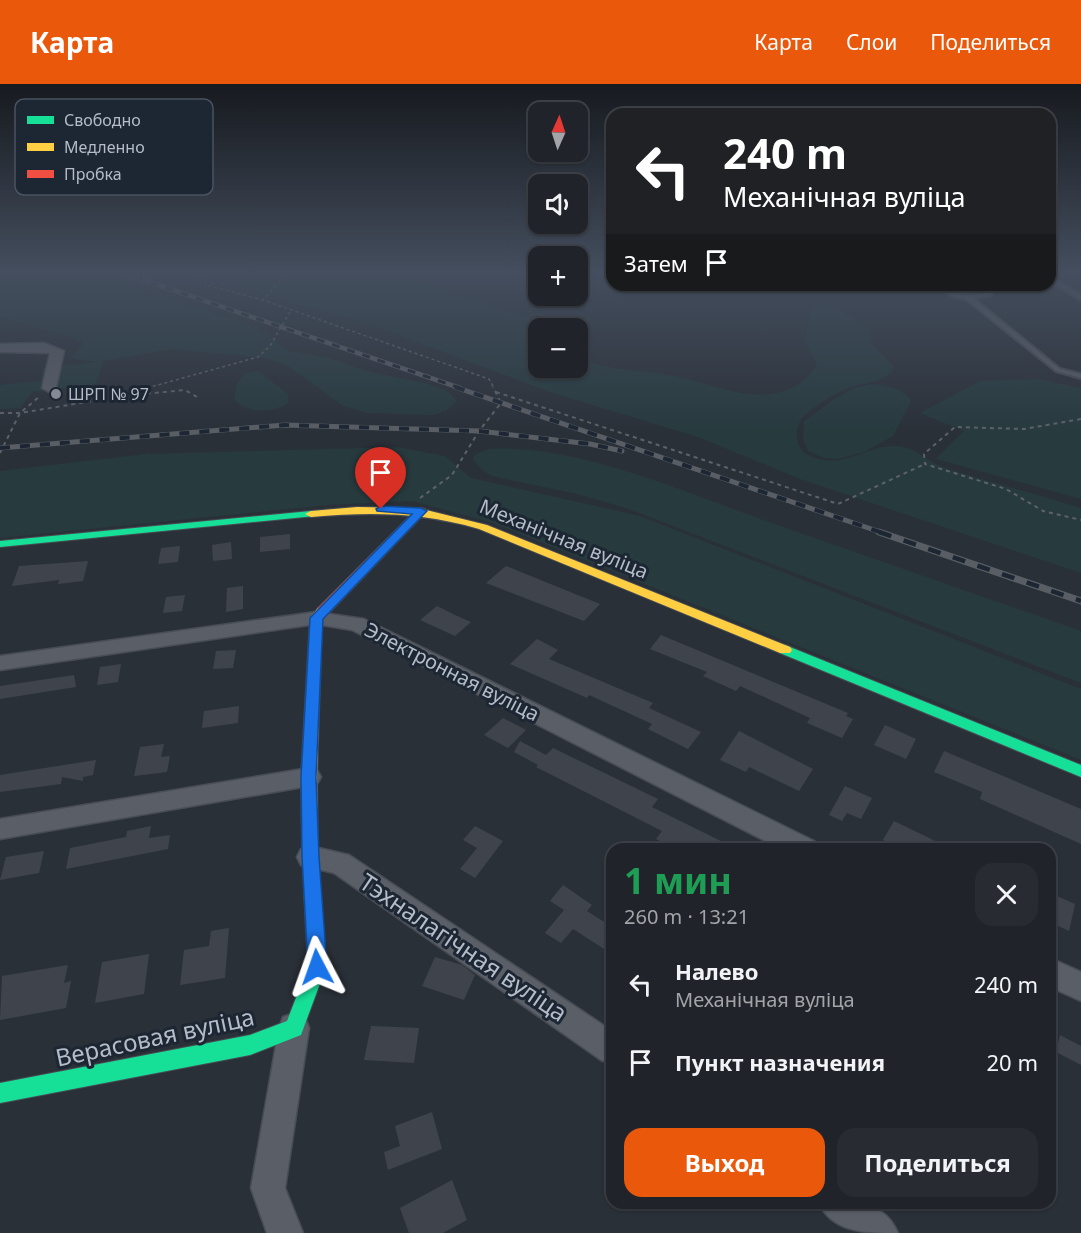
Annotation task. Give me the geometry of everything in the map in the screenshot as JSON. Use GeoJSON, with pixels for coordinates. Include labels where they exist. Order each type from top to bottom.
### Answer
{"type":"FeatureCollection","features":[{"type":"Feature","properties":{"kind":"street"},"geometry":{"type":"LineString","coordinates":[[3,346],[45,347],[57,351],[49,388]]}},
{"type":"Feature","properties":{"kind":"street","name":"Механічная вуліца"},"geometry":{"type":"LineString","coordinates":[[0,544],[359,509],[421,511],[464,520],[1081,771]]}},
{"type":"Feature","properties":{"kind":"street"},"geometry":{"type":"LineString","coordinates":[[285,1233],[267,1188],[294,1028],[317,967],[310,857],[309,777],[316,618],[421,511]]}},
{"type":"Feature","properties":{"kind":"street","name":"Электронная вуліца"},"geometry":{"type":"LineString","coordinates":[[0,663],[316,618],[357,624],[793,843]]}},
{"type":"Feature","properties":{"kind":"street"},"geometry":{"type":"LineString","coordinates":[[0,829],[309,777]]}},
{"type":"Feature","properties":{"kind":"street","name":"Тэхналагічная вуліца"},"geometry":{"type":"LineString","coordinates":[[310,857],[340,863],[606,1045]]}},
{"type":"Feature","properties":{"kind":"street"},"geometry":{"type":"LineString","coordinates":[[1056,975],[1081,987]]}},
{"type":"Feature","properties":{"kind":"street","name":"Верасовая вуліца"},"geometry":{"type":"LineString","coordinates":[[0,1093],[250,1045],[294,1028]]}},
{"type":"Feature","properties":{"kind":"street"},"geometry":{"type":"LineString","coordinates":[[845,1209],[880,1233]]}},
{"type":"Feature","properties":{"kind":"lane"},"geometry":{"type":"LineString","coordinates":[[1003,326],[1058,370],[1081,376]]}},
{"type":"Feature","properties":{"kind":"path"},"geometry":{"type":"LineString","coordinates":[[116,397],[258,357],[270,346],[282,326]]}},
{"type":"Feature","properties":{"kind":"path"},"geometry":{"type":"LineString","coordinates":[[335,326],[489,380],[496,392],[501,403],[479,431],[452,475],[420,498],[421,511]]}},
{"type":"Feature","properties":{"kind":"path"},"geometry":{"type":"LineString","coordinates":[[0,453],[20,413],[49,388]]}},
{"type":"Feature","properties":{"kind":"path"},"geometry":{"type":"LineString","coordinates":[[0,413],[20,413],[116,397],[185,390],[199,398]]}},
{"type":"Feature","properties":{"kind":"path"},"geometry":{"type":"LineString","coordinates":[[496,392],[838,504],[925,464],[1006,489],[1043,511],[1081,520]]}},
{"type":"Feature","properties":{"kind":"path"},"geometry":{"type":"LineString","coordinates":[[925,464],[924,454],[955,427],[1024,429],[1081,419]]}},
{"type":"Feature","properties":{"kind":"green space"},"geometry":{"type":"Polygon","coordinates":[[[30,326],[250,326],[263,332],[289,351],[330,358],[366,371],[425,383],[449,392],[457,401],[446,411],[433,415],[368,413],[343,406],[288,366],[266,358],[170,349],[103,361],[96,384],[32,392],[20,408],[0,409],[0,385],[40,381],[43,368],[99,362],[72,357],[83,343],[74,338],[30,326]]]}},
{"type":"Feature","properties":{"kind":"green space"},"geometry":{"type":"Polygon","coordinates":[[[373,326],[528,326],[528,378],[588,378],[588,363],[669,375],[738,392],[772,394],[788,390],[803,381],[817,363],[805,342],[808,326],[864,326],[869,330],[871,344],[894,367],[886,377],[840,391],[804,416],[797,431],[798,442],[803,452],[832,461],[884,447],[903,447],[945,468],[1081,508],[1081,573],[800,479],[698,437],[553,393],[373,326]]]}},
{"type":"Feature","properties":{"kind":"green space"},"geometry":{"type":"Polygon","coordinates":[[[258,371],[288,394],[288,403],[275,409],[260,411],[239,404],[234,398],[237,384],[245,373],[258,371]]]}},
{"type":"Feature","properties":{"kind":"green space"},"geometry":{"type":"Polygon","coordinates":[[[1038,379],[1081,388],[1081,499],[936,459],[964,431],[920,413],[980,381],[1038,379]]]}},
{"type":"Feature","properties":{"kind":"green space"},"geometry":{"type":"Polygon","coordinates":[[[875,384],[900,391],[911,402],[893,436],[864,452],[838,459],[824,458],[808,451],[803,439],[804,421],[845,393],[875,384]]]}},
{"type":"Feature","properties":{"kind":"green space"},"geometry":{"type":"Polygon","coordinates":[[[397,447],[445,456],[471,478],[640,516],[1081,689],[1081,760],[493,523],[412,501],[329,505],[0,538],[0,471],[146,454],[397,447]]]}},
{"type":"Feature","properties":{"kind":"green space"},"geometry":{"type":"Polygon","coordinates":[[[488,449],[520,449],[553,453],[623,470],[1081,631],[1081,683],[626,508],[577,494],[492,476],[483,471],[473,460],[474,455],[488,449]]]}},
{"type":"Feature","properties":{"kind":"building"},"geometry":{"type":"Polygon","coordinates":[[[290,534],[290,549],[260,552],[260,537],[290,534]]]}},
{"type":"Feature","properties":{"kind":"building"},"geometry":{"type":"Polygon","coordinates":[[[231,542],[232,559],[213,561],[212,545],[231,542]]]}},
{"type":"Feature","properties":{"kind":"building"},"geometry":{"type":"Polygon","coordinates":[[[180,546],[178,562],[158,564],[161,548],[180,546]]]}},
{"type":"Feature","properties":{"kind":"building"},"geometry":{"type":"Polygon","coordinates":[[[88,561],[83,581],[58,584],[59,580],[12,586],[19,566],[88,561]]]}},
{"type":"Feature","properties":{"kind":"building"},"geometry":{"type":"Polygon","coordinates":[[[506,566],[600,604],[584,621],[486,583],[506,566]]]}},
{"type":"Feature","properties":{"kind":"building"},"geometry":{"type":"Polygon","coordinates":[[[243,586],[243,609],[226,612],[227,588],[243,586]]]}},
{"type":"Feature","properties":{"kind":"building"},"geometry":{"type":"Polygon","coordinates":[[[185,595],[182,611],[163,613],[166,597],[185,595]]]}},
{"type":"Feature","properties":{"kind":"building"},"geometry":{"type":"Polygon","coordinates":[[[437,606],[471,622],[455,636],[420,620],[437,606]]]}},
{"type":"Feature","properties":{"kind":"building"},"geometry":{"type":"Polygon","coordinates":[[[661,635],[848,713],[846,716],[853,719],[842,738],[807,723],[810,718],[740,686],[736,691],[703,676],[707,672],[650,649],[661,635]]]}},
{"type":"Feature","properties":{"kind":"building"},"geometry":{"type":"Polygon","coordinates":[[[537,639],[558,650],[549,659],[653,703],[649,708],[701,732],[688,749],[648,729],[652,724],[589,695],[587,698],[510,664],[537,639]]]}},
{"type":"Feature","properties":{"kind":"building"},"geometry":{"type":"Polygon","coordinates":[[[236,650],[233,668],[213,669],[216,651],[236,650]]]}},
{"type":"Feature","properties":{"kind":"building"},"geometry":{"type":"Polygon","coordinates":[[[121,664],[118,682],[97,685],[100,667],[121,664]]]}},
{"type":"Feature","properties":{"kind":"building"},"geometry":{"type":"Polygon","coordinates":[[[74,675],[76,687],[0,699],[0,686],[74,675]]]}},
{"type":"Feature","properties":{"kind":"building"},"geometry":{"type":"Polygon","coordinates":[[[239,706],[238,723],[202,728],[204,711],[239,706]]]}},
{"type":"Feature","properties":{"kind":"building"},"geometry":{"type":"Polygon","coordinates":[[[503,718],[526,730],[508,748],[484,735],[503,718]]]}},
{"type":"Feature","properties":{"kind":"building"},"geometry":{"type":"Polygon","coordinates":[[[885,725],[916,739],[906,759],[874,745],[885,725]]]}},
{"type":"Feature","properties":{"kind":"building"},"geometry":{"type":"Polygon","coordinates":[[[739,731],[813,769],[799,791],[749,767],[746,772],[720,760],[739,731]]]}},
{"type":"Feature","properties":{"kind":"building"},"geometry":{"type":"Polygon","coordinates":[[[520,741],[546,755],[553,748],[658,799],[652,807],[725,843],[664,843],[656,839],[662,831],[536,767],[538,765],[514,752],[520,741]]]}},
{"type":"Feature","properties":{"kind":"building"},"geometry":{"type":"Polygon","coordinates":[[[164,744],[161,757],[170,756],[167,772],[134,776],[140,747],[164,744]]]}},
{"type":"Feature","properties":{"kind":"building"},"geometry":{"type":"Polygon","coordinates":[[[944,751],[1081,809],[1081,844],[980,799],[982,792],[934,772],[944,751]]]}},
{"type":"Feature","properties":{"kind":"building"},"geometry":{"type":"Polygon","coordinates":[[[96,760],[93,775],[83,777],[83,781],[62,777],[61,784],[0,792],[0,775],[96,760]]]}},
{"type":"Feature","properties":{"kind":"building"},"geometry":{"type":"Polygon","coordinates":[[[845,786],[872,798],[861,819],[847,813],[842,821],[829,815],[845,786]]]}},
{"type":"Feature","properties":{"kind":"building"},"geometry":{"type":"Polygon","coordinates":[[[894,821],[939,843],[889,843],[883,840],[894,821]]]}},
{"type":"Feature","properties":{"kind":"building"},"geometry":{"type":"Polygon","coordinates":[[[151,826],[149,838],[170,835],[168,849],[66,869],[70,848],[126,837],[127,831],[151,826]]]}},
{"type":"Feature","properties":{"kind":"building"},"geometry":{"type":"Polygon","coordinates":[[[475,826],[503,841],[475,878],[460,869],[477,848],[463,840],[475,826]]]}},
{"type":"Feature","properties":{"kind":"building"},"geometry":{"type":"Polygon","coordinates":[[[44,851],[39,873],[0,880],[6,857],[44,851]]]}},
{"type":"Feature","properties":{"kind":"building"},"geometry":{"type":"Polygon","coordinates":[[[563,885],[592,905],[587,911],[606,923],[606,950],[573,929],[561,943],[545,933],[564,910],[550,901],[563,885]]]}},
{"type":"Feature","properties":{"kind":"building"},"geometry":{"type":"Polygon","coordinates":[[[1056,896],[1075,904],[1069,931],[1056,925],[1056,896]]]}},
{"type":"Feature","properties":{"kind":"building"},"geometry":{"type":"Polygon","coordinates":[[[229,928],[225,978],[180,985],[184,950],[209,946],[211,931],[229,928]]]}},
{"type":"Feature","properties":{"kind":"building"},"geometry":{"type":"Polygon","coordinates":[[[149,954],[144,994],[95,1003],[102,962],[149,954]]]}},
{"type":"Feature","properties":{"kind":"building"},"geometry":{"type":"Polygon","coordinates":[[[435,957],[462,965],[475,975],[464,1000],[422,986],[435,957]]]}},
{"type":"Feature","properties":{"kind":"building"},"geometry":{"type":"Polygon","coordinates":[[[68,965],[64,983],[71,981],[66,1008],[0,1020],[2,976],[68,965]]]}},
{"type":"Feature","properties":{"kind":"building"},"geometry":{"type":"Polygon","coordinates":[[[371,1026],[419,1028],[414,1063],[364,1060],[371,1026]]]}},
{"type":"Feature","properties":{"kind":"building"},"geometry":{"type":"Polygon","coordinates":[[[1060,1035],[1081,1046],[1081,1065],[1056,1052],[1060,1035]]]}},
{"type":"Feature","properties":{"kind":"building"},"geometry":{"type":"Polygon","coordinates":[[[432,1112],[442,1149],[388,1170],[384,1152],[400,1146],[395,1126],[432,1112]]]}},
{"type":"Feature","properties":{"kind":"building"},"geometry":{"type":"Polygon","coordinates":[[[452,1180],[467,1220],[443,1233],[409,1233],[400,1208],[452,1180]]]}},
{"type":"Feature","properties":{"kind":"railway"},"geometry":{"type":"LineString","coordinates":[[277,326],[460,388]]}},
{"type":"Feature","properties":{"kind":"railway"},"geometry":{"type":"LineString","coordinates":[[455,387],[883,533]]}},
{"type":"Feature","properties":{"kind":"railway"},"geometry":{"type":"LineString","coordinates":[[0,448],[285,425],[479,431],[590,444],[622,451]]}},
{"type":"Feature","properties":{"kind":"railway"},"geometry":{"type":"LineString","coordinates":[[879,532],[1081,601]]}},
{"type":"Feature","properties":{"kind":"traffic: fast"},"geometry":{"type":"LineString","coordinates":[[0,544],[311,514]]}},
{"type":"Feature","properties":{"kind":"traffic: fast"},"geometry":{"type":"LineString","coordinates":[[785,650],[1081,771]]}},
{"type":"Feature","properties":{"kind":"traffic: fast"},"geometry":{"type":"LineString","coordinates":[[0,1093],[250,1045],[294,1028],[317,967],[310,853]]}},
{"type":"Feature","properties":{"kind":"traffic: slow"},"geometry":{"type":"LineString","coordinates":[[311,514],[357,510],[398,510],[460,520],[483,527],[785,650]]}},
{"type":"Feature","properties":{"kind":"traffic: slow"},"geometry":{"type":"LineString","coordinates":[[310,853],[309,777],[316,618],[323,611]]}},
{"type":"Feature","properties":{"kind":"traffic: jam"},"geometry":{"type":"LineString","coordinates":[[323,611],[421,511]]}},
{"type":"Feature","properties":{"kind":"place","name":"ШРП № 97"},"geometry":{"type":"Point","coordinates":[56,394]}},
{"type":"Feature","properties":{"kind":"route"},"geometry":{"type":"LineString","coordinates":[[317,967],[310,857],[309,777],[316,618],[421,511],[381,509]]}}]}
